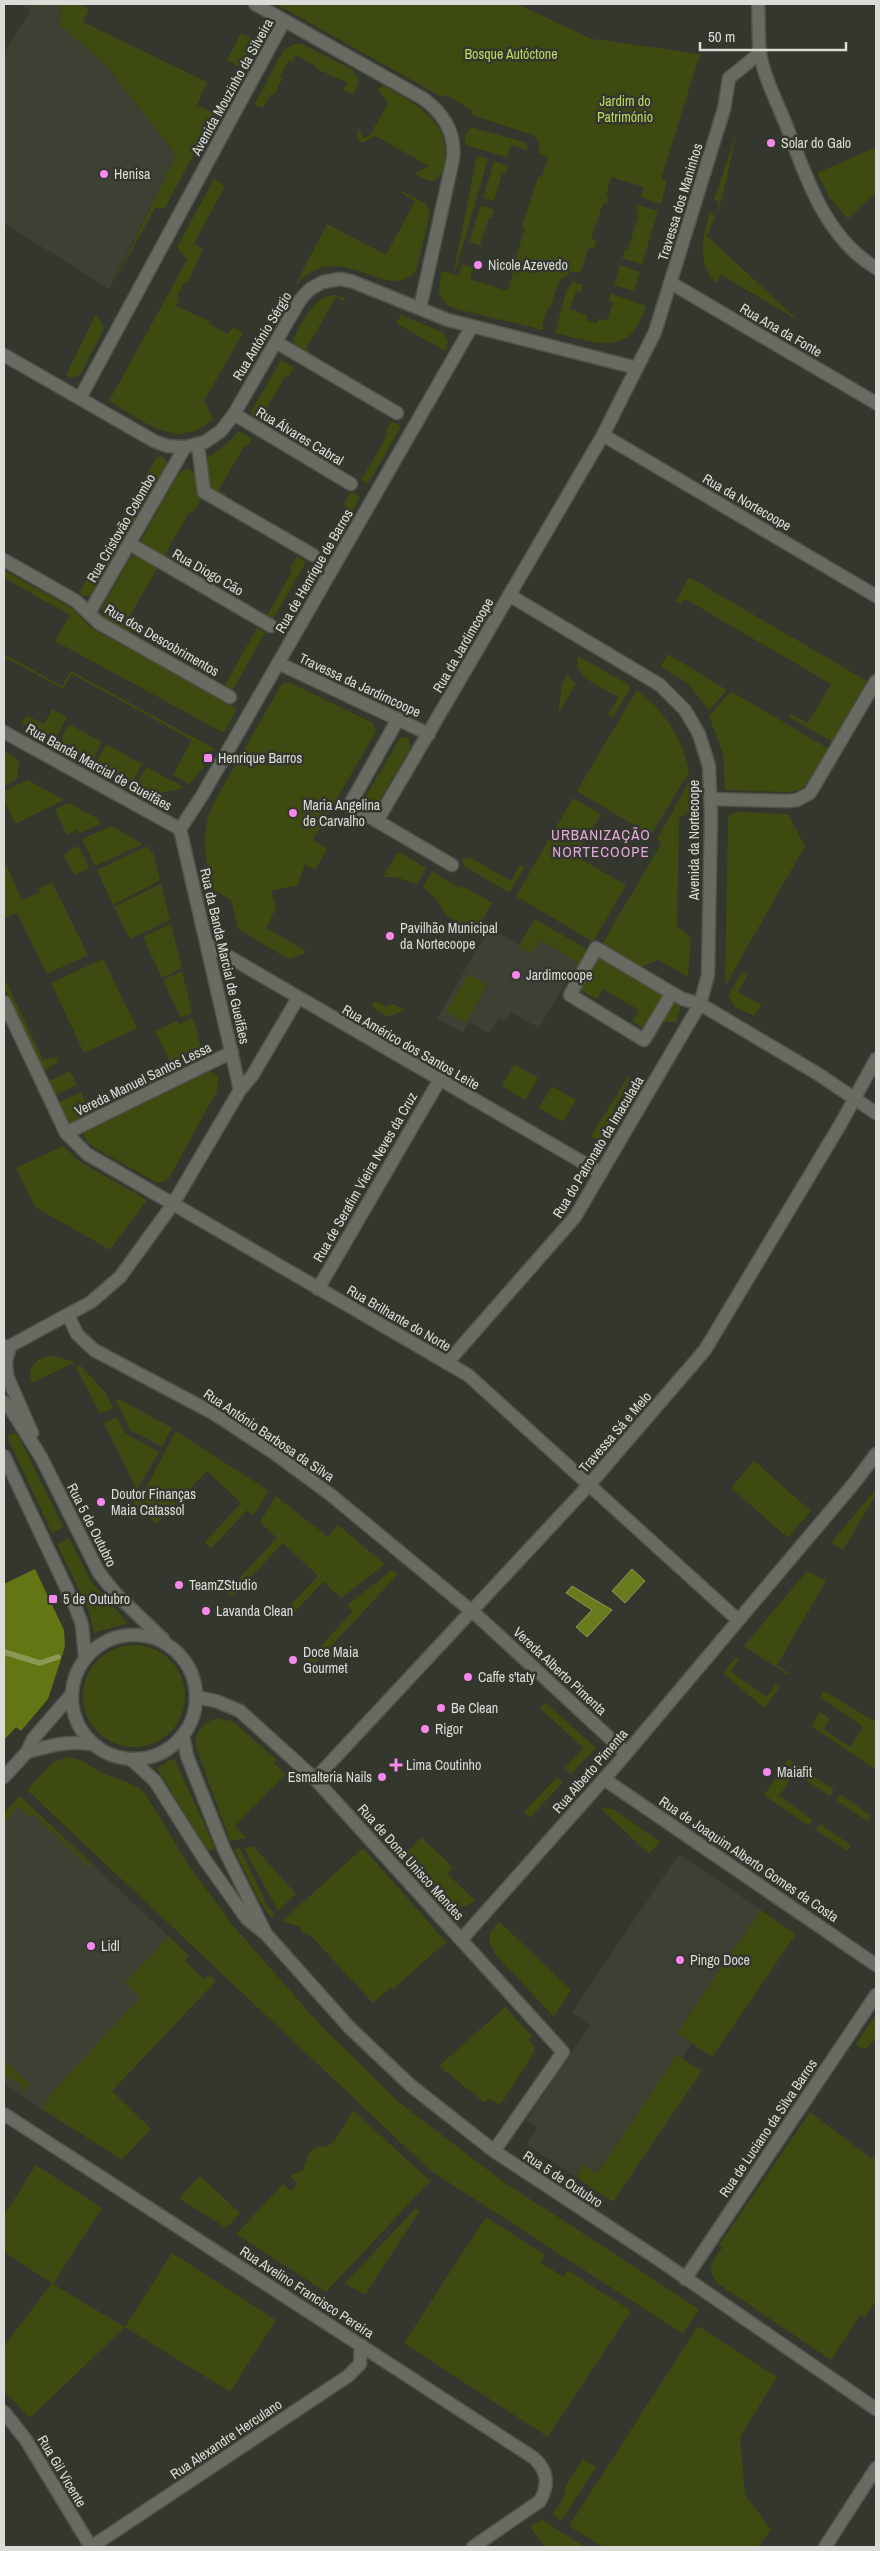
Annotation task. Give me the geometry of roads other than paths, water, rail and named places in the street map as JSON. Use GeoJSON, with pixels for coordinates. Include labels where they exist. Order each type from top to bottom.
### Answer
{"type":"FeatureCollection","features":[{"type":"Feature","properties":{"kind":"street"},"geometry":{"type":"LineString","coordinates":[[255,4],[278,14],[284,21]]}},
{"type":"Feature","properties":{"kind":"street"},"geometry":{"type":"LineString","coordinates":[[758,4],[760,53],[807,181],[818,202],[853,252],[876,268]]}},
{"type":"Feature","properties":{"kind":"street","name":"Avenida Mouzinho da Silveira"},"geometry":{"type":"LineString","coordinates":[[80,398],[284,21],[424,99],[436,109],[449,126],[453,139],[454,159],[420,308]]}},
{"type":"Feature","properties":{"kind":"street","name":"Travessa dos Maninhos"},"geometry":{"type":"LineString","coordinates":[[636,368],[655,332],[671,283],[724,109],[729,78],[760,53]]}},
{"type":"Feature","properties":{"kind":"street","name":"Rua António Sérgio"},"geometry":{"type":"LineString","coordinates":[[188,450],[221,431],[234,414],[306,292],[313,286],[330,280],[351,281],[448,320],[636,368]]}},
{"type":"Feature","properties":{"kind":"street","name":"Rua Ana da Fonte"},"geometry":{"type":"LineString","coordinates":[[671,283],[876,403]]}},
{"type":"Feature","properties":{"kind":"street","name":"Rua de Henrique de Barros"},"geometry":{"type":"LineString","coordinates":[[180,829],[203,794],[472,326]]}},
{"type":"Feature","properties":{"kind":"street"},"geometry":{"type":"LineString","coordinates":[[276,342],[396,412]]}},
{"type":"Feature","properties":{"kind":"street"},"geometry":{"type":"LineString","coordinates":[[4,354],[154,441],[167,446],[188,450],[204,492],[314,555]]}},
{"type":"Feature","properties":{"kind":"street","name":"Rua da Jardimcoope"},"geometry":{"type":"LineString","coordinates":[[377,821],[603,435],[636,368]]}},
{"type":"Feature","properties":{"kind":"street","name":"Rua Álvares Cabral"},"geometry":{"type":"LineString","coordinates":[[234,414],[351,484]]}},
{"type":"Feature","properties":{"kind":"street","name":"Rua da Nortecoope"},"geometry":{"type":"LineString","coordinates":[[603,435],[876,596]]}},
{"type":"Feature","properties":{"kind":"street","name":"Rua Cristovão Colombo"},"geometry":{"type":"LineString","coordinates":[[89,613],[188,450]]}},
{"type":"Feature","properties":{"kind":"street","name":"Rua Diogo Cão"},"geometry":{"type":"LineString","coordinates":[[130,544],[270,626]]}},
{"type":"Feature","properties":{"kind":"street","name":"Rua dos Descobrimentos"},"geometry":{"type":"LineString","coordinates":[[4,560],[76,600],[99,623],[230,697]]}},
{"type":"Feature","properties":{"kind":"street","name":"Avenida da Nortecoope"},"geometry":{"type":"LineString","coordinates":[[509,595],[652,680],[677,700],[703,742],[709,766],[710,799],[708,975],[700,1004]]}},
{"type":"Feature","properties":{"kind":"street","name":"Travessa da Jardimcoope"},"geometry":{"type":"LineString","coordinates":[[278,663],[429,734]]}},
{"type":"Feature","properties":{"kind":"street"},"geometry":{"type":"LineString","coordinates":[[710,799],[788,801],[797,800],[810,793],[876,681]]}},
{"type":"Feature","properties":{"kind":"street"},"geometry":{"type":"LineString","coordinates":[[398,719],[349,806],[452,865]]}},
{"type":"Feature","properties":{"kind":"street","name":"Rua Banda Marcial de Gueifães"},"geometry":{"type":"LineString","coordinates":[[4,732],[180,829]]}},
{"type":"Feature","properties":{"kind":"street","name":"Rua da Banda Marcial de Gueifães"},"geometry":{"type":"LineString","coordinates":[[180,829],[240,1090]]}},
{"type":"Feature","properties":{"kind":"street","name":"Rua Américo dos Santos Leite"},"geometry":{"type":"LineString","coordinates":[[207,944],[438,1081],[601,1173]]}},
{"type":"Feature","properties":{"kind":"street"},"geometry":{"type":"LineString","coordinates":[[672,993],[644,1040],[570,995],[596,948],[683,999],[700,1004],[818,1074],[876,1112]]}},
{"type":"Feature","properties":{"kind":"street","name":"Rua da Banda Marcial de Gueifães"},"geometry":{"type":"LineString","coordinates":[[7,1346],[68,1316],[98,1297],[120,1277],[173,1204],[240,1090],[252,1076],[298,998]]}},
{"type":"Feature","properties":{"kind":"street","name":"Vereda Manuel Santos Lessa"},"geometry":{"type":"LineString","coordinates":[[4,1002],[66,1133],[87,1154],[173,1204]]}},
{"type":"Feature","properties":{"kind":"street","name":"Rua do Patronato da Imaculada"},"geometry":{"type":"LineString","coordinates":[[447,1363],[563,1233],[574,1218],[700,1004]]}},
{"type":"Feature","properties":{"kind":"street","name":"Vereda Manuel Santos Lessa"},"geometry":{"type":"LineString","coordinates":[[66,1133],[232,1052]]}},
{"type":"Feature","properties":{"kind":"street","name":"Travessa Sá e Melo"},"geometry":{"type":"LineString","coordinates":[[315,1779],[472,1613],[589,1485],[706,1350],[855,1098],[876,1059]]}},
{"type":"Feature","properties":{"kind":"street","name":"Rua de Serafim Vieira Neves da Cruz"},"geometry":{"type":"LineString","coordinates":[[318,1288],[438,1081]]}},
{"type":"Feature","properties":{"kind":"street","name":"Rua Brilhante do Norte"},"geometry":{"type":"LineString","coordinates":[[173,1204],[447,1363],[479,1385],[589,1485]]}},
{"type":"Feature","properties":{"kind":"street","name":"Rua António Barbosa da Silva"},"geometry":{"type":"LineString","coordinates":[[68,1316],[77,1334],[94,1350],[190,1400],[274,1453],[365,1522],[472,1613]]}},
{"type":"Feature","properties":{"kind":"street"},"geometry":{"type":"LineString","coordinates":[[7,1346],[7,1376],[27,1418],[41,1457]]}},
{"type":"Feature","properties":{"kind":"street","name":"Rua 5 de Outubro"},"geometry":{"type":"LineString","coordinates":[[4,1402],[10,1408],[41,1457],[99,1573],[117,1595],[182,1657],[196,1685],[192,1717],[183,1735],[160,1754],[130,1759],[110,1755],[92,1744],[76,1722],[71,1695],[75,1675],[85,1658],[104,1643],[126,1635],[154,1638],[172,1648]]}},
{"type":"Feature","properties":{"kind":"street","name":"Rua Alberto Pimenta"},"geometry":{"type":"LineString","coordinates":[[461,1940],[604,1779],[876,1454]]}},
{"type":"Feature","properties":{"kind":"street"},"geometry":{"type":"LineString","coordinates":[[4,1456],[75,1606],[82,1625],[85,1658]]}},
{"type":"Feature","properties":{"kind":"street"},"geometry":{"type":"LineString","coordinates":[[589,1485],[738,1620]]}},
{"type":"Feature","properties":{"kind":"street","name":"Vereda Alberto Pimenta"},"geometry":{"type":"LineString","coordinates":[[472,1613],[481,1619],[626,1753]]}},
{"type":"Feature","properties":{"kind":"street"},"geometry":{"type":"LineString","coordinates":[[4,1777],[28,1752],[33,1739],[71,1695]]}},
{"type":"Feature","properties":{"kind":"street","name":"Rua de Dona Unisco Mendes"},"geometry":{"type":"LineString","coordinates":[[196,1697],[207,1698],[240,1711],[315,1779],[564,2052],[494,2151]]}},
{"type":"Feature","properties":{"kind":"street","name":"Rua 5 de Outubro"},"geometry":{"type":"LineString","coordinates":[[183,1735],[187,1756],[224,1849],[266,1934]]}},
{"type":"Feature","properties":{"kind":"street"},"geometry":{"type":"LineString","coordinates":[[28,1752],[49,1744],[66,1742],[92,1744]]}},
{"type":"Feature","properties":{"kind":"street","name":"Rua 5 de Outubro"},"geometry":{"type":"LineString","coordinates":[[130,1759],[155,1781],[205,1860],[242,1911],[266,1934],[320,1997],[379,2056],[442,2112],[494,2151],[871,2406]]}},
{"type":"Feature","properties":{"kind":"street","name":"Rua de Joaquim Alberto Gomes da Costa"},"geometry":{"type":"LineString","coordinates":[[604,1779],[876,1965]]}},
{"type":"Feature","properties":{"kind":"street","name":"Rua de Luciano da Silva Barros"},"geometry":{"type":"LineString","coordinates":[[685,2279],[876,1995]]}},
{"type":"Feature","properties":{"kind":"street","name":"Rua Avelino Francisco Pereira"},"geometry":{"type":"LineString","coordinates":[[4,2114],[361,2345],[539,2463],[546,2475],[545,2492],[540,2501],[473,2547]]}},
{"type":"Feature","properties":{"kind":"street","name":"Rua Alexandre Herculano"},"geometry":{"type":"LineString","coordinates":[[91,2547],[348,2376],[360,2364],[361,2345]]}},
{"type":"Feature","properties":{"kind":"street"},"geometry":{"type":"LineString","coordinates":[[871,2406],[876,2417]]}},
{"type":"Feature","properties":{"kind":"street","name":"Rua Gil Vicente"},"geometry":{"type":"LineString","coordinates":[[4,2412],[26,2440],[91,2547]]}},
{"type":"Feature","properties":{"kind":"street"},"geometry":{"type":"LineString","coordinates":[[825,2547],[876,2468]]}},
{"type":"Feature","properties":{"kind":"waterway"},"geometry":{"type":"LineString","coordinates":[[4,1652],[40,1663],[58,1657]]}},
{"type":"Feature","properties":{"kind":"place","name":"Solar do Galo"},"geometry":{"type":"Point","coordinates":[771,143]}},
{"type":"Feature","properties":{"kind":"place","name":"Henisa"},"geometry":{"type":"Point","coordinates":[104,174]}},
{"type":"Feature","properties":{"kind":"place","name":"Nicole Azevedo"},"geometry":{"type":"Point","coordinates":[478,265]}},
{"type":"Feature","properties":{"kind":"place","name":"Henrique Barros"},"geometry":{"type":"Point","coordinates":[208,758]}},
{"type":"Feature","properties":{"kind":"place","name":"Maria Angelina de Carvalho"},"geometry":{"type":"Point","coordinates":[293,813]}},
{"type":"Feature","properties":{"kind":"place","name":"Pavilhão Municipal da Nortecoope"},"geometry":{"type":"Point","coordinates":[390,936]}},
{"type":"Feature","properties":{"kind":"place","name":"Jardimcoope"},"geometry":{"type":"Point","coordinates":[516,975]}},
{"type":"Feature","properties":{"kind":"place","name":"Doutor Finanças Maia Catassol"},"geometry":{"type":"Point","coordinates":[101,1502]}},
{"type":"Feature","properties":{"kind":"place","name":"TeamZStudio"},"geometry":{"type":"Point","coordinates":[179,1585]}},
{"type":"Feature","properties":{"kind":"place","name":"5 de Outubro"},"geometry":{"type":"Point","coordinates":[53,1599]}},
{"type":"Feature","properties":{"kind":"place","name":"Lavanda Clean"},"geometry":{"type":"Point","coordinates":[206,1611]}},
{"type":"Feature","properties":{"kind":"place","name":"Doce Maia Gourmet"},"geometry":{"type":"Point","coordinates":[293,1660]}},
{"type":"Feature","properties":{"kind":"place","name":"Caffe s'taty"},"geometry":{"type":"Point","coordinates":[468,1677]}},
{"type":"Feature","properties":{"kind":"place","name":"Be Clean"},"geometry":{"type":"Point","coordinates":[441,1708]}},
{"type":"Feature","properties":{"kind":"place","name":"Rigor"},"geometry":{"type":"Point","coordinates":[425,1729]}},
{"type":"Feature","properties":{"kind":"place","name":"Lima Coutinho"},"geometry":{"type":"Point","coordinates":[396,1765]}},
{"type":"Feature","properties":{"kind":"place","name":"Maiafit"},"geometry":{"type":"Point","coordinates":[767,1772]}},
{"type":"Feature","properties":{"kind":"place","name":"Esmalteria Nails"},"geometry":{"type":"Point","coordinates":[382,1777]}},
{"type":"Feature","properties":{"kind":"place","name":"Lidl"},"geometry":{"type":"Point","coordinates":[91,1946]}},
{"type":"Feature","properties":{"kind":"place","name":"Pingo Doce"},"geometry":{"type":"Point","coordinates":[680,1960]}},
{"type":"Feature","properties":{"kind":"district","name":"URBANIZAÇÃO NORTECOOPE"},"geometry":{"type":"Point","coordinates":[601,844]}},
{"type":"Feature","properties":{"kind":"park label","name":"Bosque Autóctone"},"geometry":{"type":"Point","coordinates":[511,54]}},
{"type":"Feature","properties":{"kind":"park label","name":"Jardim do Património"},"geometry":{"type":"Point","coordinates":[625,109]}}]}
